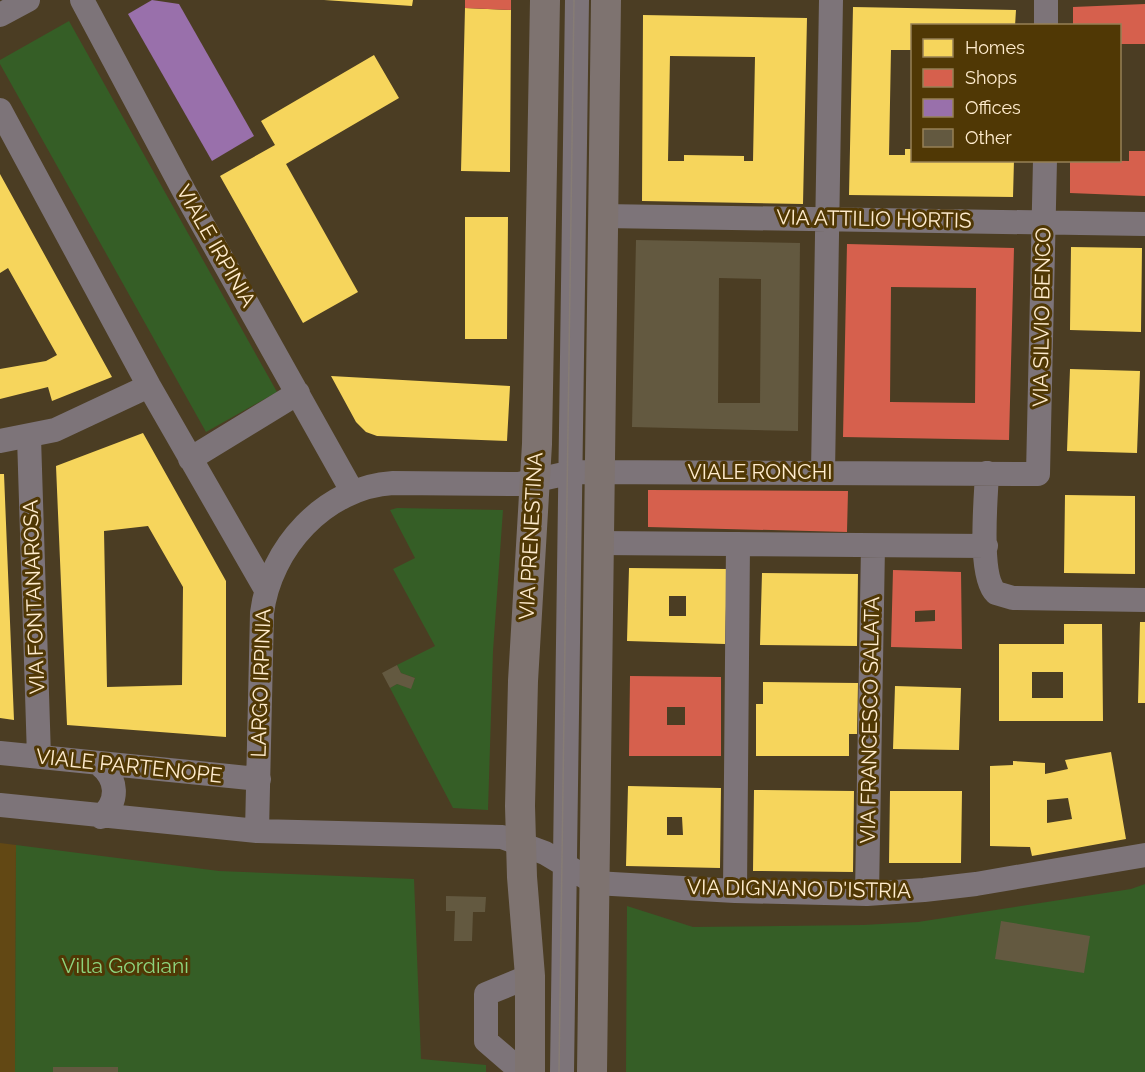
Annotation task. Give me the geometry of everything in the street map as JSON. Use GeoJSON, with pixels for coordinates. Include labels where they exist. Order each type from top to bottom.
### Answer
{"type":"FeatureCollection","features":[{"type":"Feature","properties":{"kind":"main road","name":"VIA PRENESTINA"},"geometry":{"type":"LineString","coordinates":[[530,1072],[530,976],[520,842],[523,681],[535,482],[545,0]]}},
{"type":"Feature","properties":{"kind":"main road"},"geometry":{"type":"LineString","coordinates":[[591,1072],[598,543],[585,472],[602,216],[606,0]]}},
{"type":"Feature","properties":{"kind":"street"},"geometry":{"type":"LineString","coordinates":[[0,15],[28,0]]}},
{"type":"Feature","properties":{"kind":"street","name":"VIALE IRPINIA"},"geometry":{"type":"LineString","coordinates":[[82,0],[185,193],[352,491]]}},
{"type":"Feature","properties":{"kind":"street"},"geometry":{"type":"LineString","coordinates":[[562,1072],[565,865],[585,472],[577,0]]}},
{"type":"Feature","properties":{"kind":"street"},"geometry":{"type":"LineString","coordinates":[[823,472],[831,0]]}},
{"type":"Feature","properties":{"kind":"street"},"geometry":{"type":"LineString","coordinates":[[1046,0],[1046,24]]}},
{"type":"Feature","properties":{"kind":"street"},"geometry":{"type":"LineString","coordinates":[[0,110],[149,386],[265,588]]}},
{"type":"Feature","properties":{"kind":"street","name":"VIA SILVIO BENCO"},"geometry":{"type":"LineString","coordinates":[[1038,474],[1045,162]]}},
{"type":"Feature","properties":{"kind":"street","name":"VIA ATTILIO HORTIS"},"geometry":{"type":"LineString","coordinates":[[602,216],[1145,225]]}},
{"type":"Feature","properties":{"kind":"street"},"geometry":{"type":"LineString","coordinates":[[0,441],[56,429],[149,386]]}},
{"type":"Feature","properties":{"kind":"street"},"geometry":{"type":"LineString","coordinates":[[190,459],[298,393]]}},
{"type":"Feature","properties":{"kind":"street","name":"VIA FONTANAROSA"},"geometry":{"type":"LineString","coordinates":[[30,436],[39,757]]}},
{"type":"Feature","properties":{"kind":"street","name":"VIALE RONCHI"},"geometry":{"type":"LineString","coordinates":[[535,482],[585,472],[1038,474]]}},
{"type":"Feature","properties":{"kind":"street"},"geometry":{"type":"LineString","coordinates":[[987,473],[986,546],[989,581],[996,593],[1013,598],[1145,600]]}},
{"type":"Feature","properties":{"kind":"street","name":"LARGO IRPINIA"},"geometry":{"type":"LineString","coordinates":[[257,831],[262,613],[265,588],[282,554],[300,530],[315,515],[352,491],[373,484],[519,484],[535,482]]}},
{"type":"Feature","properties":{"kind":"street"},"geometry":{"type":"LineString","coordinates":[[598,543],[986,546]]}},
{"type":"Feature","properties":{"kind":"street"},"geometry":{"type":"LineString","coordinates":[[735,891],[738,544]]}},
{"type":"Feature","properties":{"kind":"street","name":"VIA FRANCESCO SALATA"},"geometry":{"type":"LineString","coordinates":[[867,894],[873,546]]}},
{"type":"Feature","properties":{"kind":"street","name":"VIALE PARTENOPE"},"geometry":{"type":"LineString","coordinates":[[0,753],[259,779]]}},
{"type":"Feature","properties":{"kind":"street"},"geometry":{"type":"LineString","coordinates":[[99,764],[110,775],[114,792],[110,808],[101,817]]}},
{"type":"Feature","properties":{"kind":"street"},"geometry":{"type":"LineString","coordinates":[[0,805],[257,831],[495,837],[520,842],[595,883]]}},
{"type":"Feature","properties":{"kind":"street","name":"VIA DIGNANO D'ISTRIA"},"geometry":{"type":"LineString","coordinates":[[595,883],[735,891],[867,894],[976,884],[1145,855]]}},
{"type":"Feature","properties":{"kind":"street"},"geometry":{"type":"LineString","coordinates":[[522,1072],[486,1041],[486,994],[530,976]]}},
{"type":"Feature","properties":{"kind":"shaded area"},"geometry":{"type":"Polygon","coordinates":[[[0,843],[16,845],[15,1072],[0,1072],[0,843]]]}},
{"type":"Feature","properties":{"kind":"green space"},"geometry":{"type":"Polygon","coordinates":[[[69,21],[277,392],[206,432],[0,64],[0,60],[69,21]]]}},
{"type":"Feature","properties":{"kind":"green space"},"geometry":{"type":"Polygon","coordinates":[[[397,508],[503,510],[493,651],[488,810],[453,808],[390,688],[397,684],[411,688],[415,678],[401,673],[397,665],[435,646],[393,569],[415,558],[390,510],[397,508]]]}},
{"type":"Feature","properties":{"kind":"green space","name":"Villa Gordiani"},"geometry":{"type":"Polygon","coordinates":[[[16,845],[219,871],[414,879],[421,1059],[486,1065],[486,1072],[15,1072],[16,845]]]}},
{"type":"Feature","properties":{"kind":"green space"},"geometry":{"type":"Polygon","coordinates":[[[1145,884],[1145,1072],[626,1072],[627,906],[693,927],[863,925],[918,922],[1131,889],[1145,884]]]}},
{"type":"Feature","properties":{"kind":"building: Homes"},"geometry":{"type":"Polygon","coordinates":[[[324,0],[413,0],[412,6],[324,0]]]}},
{"type":"Feature","properties":{"kind":"building: Homes"},"geometry":{"type":"Polygon","coordinates":[[[853,7],[1016,10],[1015,24],[911,24],[911,50],[891,50],[889,155],[905,155],[905,149],[911,149],[911,162],[1014,162],[1013,197],[849,195],[853,7]]]}},
{"type":"Feature","properties":{"kind":"building: Homes"},"geometry":{"type":"Polygon","coordinates":[[[465,8],[511,10],[510,172],[461,171],[465,8]]]}},
{"type":"Feature","properties":{"kind":"building: Homes"},"geometry":{"type":"Polygon","coordinates":[[[643,15],[807,18],[803,204],[642,201],[643,15]],[[670,56],[668,161],[684,161],[684,155],[744,156],[744,161],[753,161],[755,57],[670,56]]]}},
{"type":"Feature","properties":{"kind":"building: Homes"},"geometry":{"type":"Polygon","coordinates":[[[374,55],[399,98],[286,164],[358,292],[303,323],[220,176],[275,145],[261,121],[374,55]]]}},
{"type":"Feature","properties":{"kind":"building: Homes"},"geometry":{"type":"Polygon","coordinates":[[[0,174],[112,377],[52,401],[48,387],[0,399],[0,369],[46,361],[57,355],[8,268],[0,273],[0,174]]]}},
{"type":"Feature","properties":{"kind":"building: Homes"},"geometry":{"type":"Polygon","coordinates":[[[465,217],[508,217],[507,339],[465,339],[465,217]]]}},
{"type":"Feature","properties":{"kind":"building: Homes"},"geometry":{"type":"Polygon","coordinates":[[[1071,247],[1142,248],[1141,332],[1070,330],[1071,247]]]}},
{"type":"Feature","properties":{"kind":"building: Homes"},"geometry":{"type":"Polygon","coordinates":[[[1070,369],[1140,371],[1137,453],[1067,451],[1070,369]]]}},
{"type":"Feature","properties":{"kind":"building: Homes"},"geometry":{"type":"Polygon","coordinates":[[[331,376],[510,386],[507,441],[377,436],[366,432],[356,422],[331,376]]]}},
{"type":"Feature","properties":{"kind":"building: Homes"},"geometry":{"type":"Polygon","coordinates":[[[143,433],[226,581],[226,737],[67,725],[56,466],[143,433]],[[148,526],[104,531],[107,687],[182,685],[183,587],[148,526]]]}},
{"type":"Feature","properties":{"kind":"building: Homes"},"geometry":{"type":"Polygon","coordinates":[[[0,474],[4,474],[14,720],[0,718],[0,474]]]}},
{"type":"Feature","properties":{"kind":"building: Homes"},"geometry":{"type":"Polygon","coordinates":[[[1065,495],[1135,496],[1135,574],[1064,573],[1065,495]]]}},
{"type":"Feature","properties":{"kind":"building: Homes"},"geometry":{"type":"Polygon","coordinates":[[[629,568],[727,569],[725,644],[627,641],[629,568]],[[669,596],[669,616],[686,616],[686,596],[669,596]]]}},
{"type":"Feature","properties":{"kind":"building: Homes"},"geometry":{"type":"Polygon","coordinates":[[[762,573],[858,574],[857,646],[760,645],[762,573]]]}},
{"type":"Feature","properties":{"kind":"building: Homes"},"geometry":{"type":"Polygon","coordinates":[[[1140,622],[1145,622],[1145,703],[1138,703],[1140,622]]]}},
{"type":"Feature","properties":{"kind":"building: Homes"},"geometry":{"type":"Polygon","coordinates":[[[1064,624],[1102,624],[1103,721],[999,721],[999,644],[1064,644],[1064,624]],[[1032,672],[1032,698],[1063,698],[1063,672],[1032,672]]]}},
{"type":"Feature","properties":{"kind":"building: Homes"},"geometry":{"type":"Polygon","coordinates":[[[763,682],[858,683],[857,734],[849,734],[849,756],[756,756],[756,704],[763,704],[763,682]]]}},
{"type":"Feature","properties":{"kind":"building: Homes"},"geometry":{"type":"Polygon","coordinates":[[[895,686],[961,688],[959,750],[893,749],[895,686]]]}},
{"type":"Feature","properties":{"kind":"building: Homes"},"geometry":{"type":"Polygon","coordinates":[[[1111,752],[1126,839],[1032,856],[1030,847],[990,846],[990,766],[1013,765],[1013,761],[1045,763],[1045,774],[1068,769],[1065,760],[1111,752]],[[1068,798],[1047,800],[1047,823],[1072,819],[1068,798]]]}},
{"type":"Feature","properties":{"kind":"building: Homes"},"geometry":{"type":"Polygon","coordinates":[[[628,786],[721,788],[720,868],[626,866],[628,786]],[[667,817],[667,835],[683,835],[682,817],[667,817]]]}},
{"type":"Feature","properties":{"kind":"building: Homes"},"geometry":{"type":"Polygon","coordinates":[[[754,790],[854,791],[853,872],[753,871],[754,790]]]}},
{"type":"Feature","properties":{"kind":"building: Homes"},"geometry":{"type":"Polygon","coordinates":[[[890,791],[962,791],[961,863],[889,863],[890,791]]]}},
{"type":"Feature","properties":{"kind":"building: Shops"},"geometry":{"type":"Polygon","coordinates":[[[465,0],[511,0],[511,10],[465,8],[465,0]]]}},
{"type":"Feature","properties":{"kind":"building: Shops"},"geometry":{"type":"Polygon","coordinates":[[[1145,4],[1145,44],[1121,44],[1121,24],[1073,24],[1073,7],[1145,4]]]}},
{"type":"Feature","properties":{"kind":"building: Shops"},"geometry":{"type":"Polygon","coordinates":[[[1129,151],[1145,151],[1145,196],[1070,193],[1070,162],[1129,161],[1129,151]]]}},
{"type":"Feature","properties":{"kind":"building: Shops"},"geometry":{"type":"Polygon","coordinates":[[[847,244],[1014,248],[1009,440],[843,437],[847,244]],[[891,287],[890,402],[975,403],[976,288],[891,287]]]}},
{"type":"Feature","properties":{"kind":"building: Shops"},"geometry":{"type":"Polygon","coordinates":[[[648,490],[848,491],[847,532],[648,527],[648,490]]]}},
{"type":"Feature","properties":{"kind":"building: Shops"},"geometry":{"type":"Polygon","coordinates":[[[893,570],[961,572],[962,649],[891,647],[893,570]],[[935,610],[915,611],[915,622],[935,621],[935,610]]]}},
{"type":"Feature","properties":{"kind":"building: Shops"},"geometry":{"type":"Polygon","coordinates":[[[630,676],[721,677],[721,756],[629,756],[630,676]],[[667,707],[667,725],[685,725],[685,707],[667,707]]]}},
{"type":"Feature","properties":{"kind":"building: Offices"},"geometry":{"type":"Polygon","coordinates":[[[152,0],[179,4],[254,136],[212,161],[128,14],[152,0]]]}},
{"type":"Feature","properties":{"kind":"building: Other"},"geometry":{"type":"Polygon","coordinates":[[[636,240],[800,243],[798,431],[632,427],[636,240]],[[719,278],[718,403],[760,403],[761,279],[719,278]]]}},
{"type":"Feature","properties":{"kind":"building: Other"},"geometry":{"type":"Polygon","coordinates":[[[397,665],[401,673],[415,678],[411,689],[397,684],[390,688],[382,673],[397,665]]]}},
{"type":"Feature","properties":{"kind":"building: Other"},"geometry":{"type":"Polygon","coordinates":[[[446,896],[486,897],[485,912],[473,912],[472,941],[454,941],[455,911],[446,911],[446,896]]]}},
{"type":"Feature","properties":{"kind":"building: Other"},"geometry":{"type":"Polygon","coordinates":[[[1001,921],[1090,936],[1084,973],[995,959],[1001,921]]]}},
{"type":"Feature","properties":{"kind":"building: Other"},"geometry":{"type":"Polygon","coordinates":[[[53,1067],[118,1067],[118,1072],[53,1072],[53,1067]]]}},
{"type":"Feature","properties":{"kind":"tram line"},"geometry":{"type":"LineString","coordinates":[[559,1072],[574,0]]}}]}
